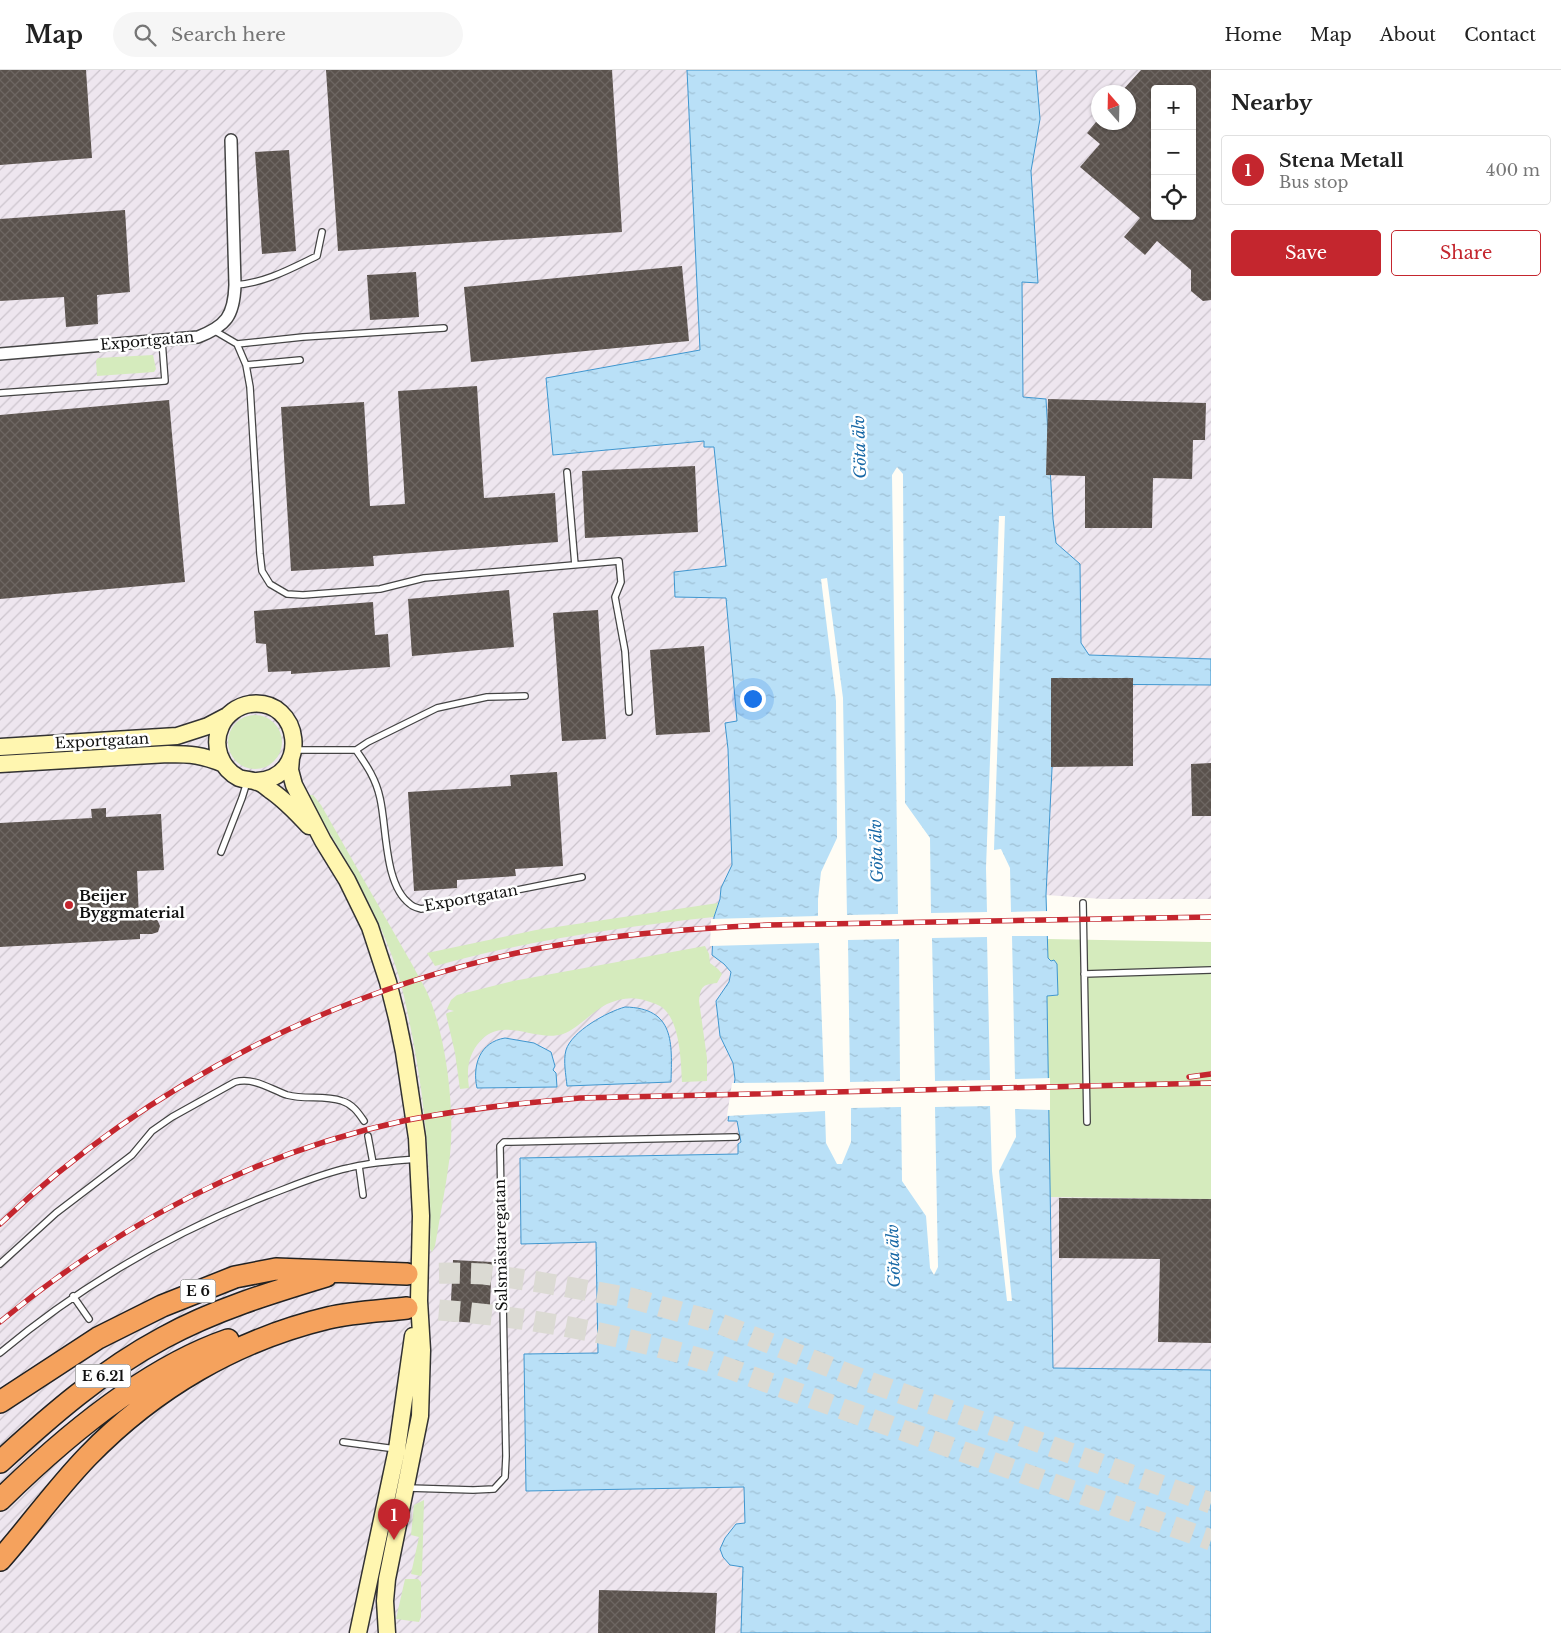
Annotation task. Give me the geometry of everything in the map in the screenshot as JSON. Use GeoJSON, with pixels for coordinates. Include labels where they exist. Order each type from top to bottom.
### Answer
{"type":"FeatureCollection","features":[{"type":"Feature","properties":{"kind":"highway","name":"E 6"},"geometry":{"type":"LineString","coordinates":[[0,1402],[98,1338],[154,1309],[235,1278],[276,1270],[345,1271]]}},
{"type":"Feature","properties":{"kind":"highway","name":"E 6.21"},"geometry":{"type":"LineString","coordinates":[[0,1462],[48,1419],[101,1377],[162,1338],[236,1305],[345,1271],[407,1274]]}},
{"type":"Feature","properties":{"kind":"highway","name":"E 6.21"},"geometry":{"type":"LineString","coordinates":[[0,1500],[100,1412],[150,1378],[209,1346],[290,1319],[329,1313],[357,1314],[413,1305]]}},
{"type":"Feature","properties":{"kind":"highway"},"geometry":{"type":"LineString","coordinates":[[0,1560],[40,1510],[88,1456],[156,1396],[217,1358],[255,1341],[330,1317],[357,1314]]}},
{"type":"Feature","properties":{"kind":"highway"},"geometry":{"type":"LineString","coordinates":[[0,1416],[64,1359]]}},
{"type":"Feature","properties":{"kind":"highway"},"geometry":{"type":"LineString","coordinates":[[0,1579],[13,1556],[42,1515],[88,1456]]}},
{"type":"Feature","properties":{"kind":"street","name":"Exportgatan"},"geometry":{"type":"LineString","coordinates":[[0,354],[198,337],[215,330],[228,319],[233,307],[235,285],[231,140]]}},
{"type":"Feature","properties":{"kind":"street","name":"Exportgatan"},"geometry":{"type":"LineString","coordinates":[[0,747],[177,736],[208,726],[239,708],[250,704],[263,705],[274,709],[284,716],[294,738],[292,754]]}},
{"type":"Feature","properties":{"kind":"street"},"geometry":{"type":"LineString","coordinates":[[224,764],[219,755],[217,738],[222,723],[229,715]]}},
{"type":"Feature","properties":{"kind":"street","name":"Exportgatan"},"geometry":{"type":"LineString","coordinates":[[0,764],[194,754],[205,756],[224,764],[234,775],[252,781]]}},
{"type":"Feature","properties":{"kind":"street"},"geometry":{"type":"LineString","coordinates":[[252,781],[267,780],[277,775],[285,768],[292,754]]}},
{"type":"Feature","properties":{"kind":"street"},"geometry":{"type":"LineString","coordinates":[[292,754],[290,770],[294,785],[363,911],[388,982],[404,1052],[419,1159],[421,1216],[407,1390],[406,1488],[387,1579],[385,1601],[387,1633]]}},
{"type":"Feature","properties":{"kind":"street"},"geometry":{"type":"LineString","coordinates":[[252,781],[283,800],[323,841]]}},
{"type":"Feature","properties":{"kind":"street"},"geometry":{"type":"LineString","coordinates":[[358,1633],[405,1450]]}},
{"type":"Feature","properties":{"kind":"lane"},"geometry":{"type":"LineString","coordinates":[[235,285],[250,284],[278,275],[317,256],[322,232]]}},
{"type":"Feature","properties":{"kind":"lane"},"geometry":{"type":"LineString","coordinates":[[237,344],[304,337],[444,328]]}},
{"type":"Feature","properties":{"kind":"lane"},"geometry":{"type":"LineString","coordinates":[[215,330],[237,344],[246,365],[251,404],[260,554],[262,571],[270,584],[287,594],[303,595],[380,589],[424,578],[619,561],[621,582],[615,597],[625,652],[628,712]]}},
{"type":"Feature","properties":{"kind":"lane"},"geometry":{"type":"LineString","coordinates":[[0,393],[165,381],[162,341]]}},
{"type":"Feature","properties":{"kind":"lane"},"geometry":{"type":"LineString","coordinates":[[246,365],[300,360]]}},
{"type":"Feature","properties":{"kind":"lane"},"geometry":{"type":"LineString","coordinates":[[567,472],[575,565]]}},
{"type":"Feature","properties":{"kind":"lane"},"geometry":{"type":"LineString","coordinates":[[292,754],[356,750],[368,742],[437,708],[487,697],[524,696]]}},
{"type":"Feature","properties":{"kind":"lane","name":"Exportgatan"},"geometry":{"type":"LineString","coordinates":[[356,750],[372,771],[380,797],[391,870],[400,892],[410,905],[421,909],[582,877]]}},
{"type":"Feature","properties":{"kind":"lane"},"geometry":{"type":"LineString","coordinates":[[221,852],[252,781]]}},
{"type":"Feature","properties":{"kind":"lane"},"geometry":{"type":"LineString","coordinates":[[1083,903],[1087,1122]]}},
{"type":"Feature","properties":{"kind":"lane"},"geometry":{"type":"LineString","coordinates":[[1084,974],[1211,970]]}},
{"type":"Feature","properties":{"kind":"lane"},"geometry":{"type":"LineString","coordinates":[[0,1264],[56,1212],[132,1155],[152,1131],[172,1117],[235,1082],[244,1080],[288,1095],[342,1101],[355,1108],[364,1121]]}},
{"type":"Feature","properties":{"kind":"lane"},"geometry":{"type":"LineString","coordinates":[[368,1136],[373,1163]]}},
{"type":"Feature","properties":{"kind":"lane","name":"Salsmästaregatan"},"geometry":{"type":"LineString","coordinates":[[406,1488],[494,1489],[505,1478],[500,1146],[504,1142],[736,1137]]}},
{"type":"Feature","properties":{"kind":"lane"},"geometry":{"type":"LineString","coordinates":[[0,1353],[73,1296],[141,1254],[220,1214],[304,1181],[373,1163],[419,1159]]}},
{"type":"Feature","properties":{"kind":"lane"},"geometry":{"type":"LineString","coordinates":[[360,1166],[363,1195]]}},
{"type":"Feature","properties":{"kind":"lane"},"geometry":{"type":"LineString","coordinates":[[73,1296],[89,1319]]}},
{"type":"Feature","properties":{"kind":"lane"},"geometry":{"type":"LineString","coordinates":[[343,1442],[405,1450]]}},
{"type":"Feature","properties":{"kind":"shaded area"},"geometry":{"type":"Polygon","coordinates":[[[0,70],[687,70],[700,350],[546,378],[553,455],[704,441],[714,446],[726,566],[674,572],[675,597],[726,597],[737,721],[725,724],[728,749],[732,865],[721,888],[720,899],[724,964],[731,972],[729,982],[716,1001],[720,1036],[733,1063],[735,1079],[729,1121],[737,1120],[741,1142],[738,1144],[738,1154],[520,1158],[596,1242],[597,1277],[598,1353],[524,1354],[526,1490],[744,1487],[745,1523],[741,1633],[0,1633],[0,70]]]}},
{"type":"Feature","properties":{"kind":"shaded area"},"geometry":{"type":"Polygon","coordinates":[[[1036,70],[1211,70],[1211,659],[1088,655],[1081,643],[1080,564],[1056,543],[1046,399],[1023,397],[1022,282],[1038,282],[1031,171],[1040,119],[1036,70]]]}},
{"type":"Feature","properties":{"kind":"shaded area"},"geometry":{"type":"Polygon","coordinates":[[[1056,683],[1211,685],[1211,899],[1102,899],[1046,895],[1056,683]]]}},
{"type":"Feature","properties":{"kind":"shaded area"},"geometry":{"type":"Polygon","coordinates":[[[1049,1197],[1211,1199],[1211,1370],[1053,1369],[1049,1197]]]}},
{"type":"Feature","properties":{"kind":"green space"},"geometry":{"type":"Polygon","coordinates":[[[153,355],[156,369],[154,372],[97,376],[96,361],[98,358],[153,355]]]}},
{"type":"Feature","properties":{"kind":"green space"},"geometry":{"type":"Polygon","coordinates":[[[255,715],[265,717],[274,723],[280,732],[282,742],[280,752],[274,761],[265,767],[255,769],[245,767],[236,761],[230,752],[228,742],[230,732],[236,723],[245,717],[255,715]]]}},
{"type":"Feature","properties":{"kind":"green space"},"geometry":{"type":"Polygon","coordinates":[[[307,795],[313,795],[321,805],[413,966],[426,990],[439,1027],[450,1093],[451,1136],[445,1190],[435,1246],[432,1252],[430,1249],[429,1172],[422,1096],[414,1045],[399,978],[384,935],[364,893],[307,795]]]}},
{"type":"Feature","properties":{"kind":"green space"},"geometry":{"type":"Polygon","coordinates":[[[718,903],[714,917],[644,925],[538,942],[435,966],[427,953],[536,930],[718,903]]]}},
{"type":"Feature","properties":{"kind":"green space"},"geometry":{"type":"Polygon","coordinates":[[[1047,939],[1211,942],[1211,1199],[1049,1197],[1047,996],[1058,995],[1051,961],[1048,958],[1047,939]]]}},
{"type":"Feature","properties":{"kind":"green space"},"geometry":{"type":"Polygon","coordinates":[[[705,946],[709,954],[710,963],[722,974],[717,983],[703,987],[699,1001],[707,1058],[707,1081],[682,1082],[679,1043],[669,1016],[658,1005],[642,999],[632,998],[617,1000],[607,1004],[563,1034],[552,1036],[507,1030],[496,1031],[486,1036],[477,1045],[470,1061],[468,1071],[469,1088],[460,1089],[455,1053],[446,1014],[454,1011],[447,1009],[451,1000],[457,995],[513,981],[705,946]]]}},
{"type":"Feature","properties":{"kind":"green space"},"geometry":{"type":"Polygon","coordinates":[[[424,1500],[421,1576],[411,1574],[419,1537],[411,1535],[414,1505],[424,1500]]]}},
{"type":"Feature","properties":{"kind":"green space"},"geometry":{"type":"Polygon","coordinates":[[[405,1579],[418,1579],[421,1582],[421,1617],[419,1622],[396,1619],[405,1579]]]}},
{"type":"Feature","properties":{"kind":"water","name":"Göta älv"},"geometry":{"type":"Polygon","coordinates":[[[687,70],[1036,70],[1040,119],[1031,171],[1038,283],[1022,282],[1023,397],[1046,399],[1056,543],[1080,564],[1081,643],[1089,655],[1211,659],[1211,685],[1056,684],[1046,895],[1048,958],[1051,961],[1054,960],[1057,964],[1058,995],[1047,996],[1053,1368],[1211,1370],[1211,1633],[741,1633],[743,1567],[730,1565],[723,1557],[720,1549],[725,1538],[736,1524],[745,1523],[744,1487],[526,1491],[524,1354],[598,1353],[596,1242],[521,1244],[520,1158],[738,1154],[738,1144],[741,1142],[737,1121],[728,1121],[735,1079],[733,1063],[720,1036],[716,1001],[729,982],[731,972],[712,955],[714,917],[720,899],[721,888],[732,865],[728,749],[725,723],[737,721],[726,598],[675,597],[674,572],[726,566],[714,447],[704,447],[704,441],[553,455],[546,378],[700,350],[687,70]]]}},
{"type":"Feature","properties":{"kind":"water"},"geometry":{"type":"Polygon","coordinates":[[[625,1007],[641,1009],[653,1014],[662,1021],[670,1041],[671,1082],[567,1086],[566,1050],[575,1036],[591,1023],[625,1007]]]}},
{"type":"Feature","properties":{"kind":"water"},"geometry":{"type":"Polygon","coordinates":[[[505,1038],[534,1043],[551,1052],[555,1066],[553,1070],[556,1073],[557,1087],[477,1088],[476,1071],[480,1056],[489,1044],[505,1038]]]}},
{"type":"Feature","properties":{"kind":"pier"},"geometry":{"type":"Polygon","coordinates":[[[897,467],[903,474],[905,803],[930,838],[931,913],[987,912],[986,868],[999,516],[1005,516],[994,850],[1001,849],[1010,868],[1011,912],[1049,911],[1049,936],[1012,936],[1015,1079],[1050,1078],[1050,1110],[1015,1109],[1016,1137],[999,1171],[1012,1301],[1007,1301],[992,1171],[990,1106],[935,1107],[938,1267],[934,1275],[930,1268],[926,1216],[902,1181],[901,1107],[851,1108],[851,1142],[842,1164],[837,1164],[826,1143],[825,1111],[727,1116],[732,1083],[824,1082],[819,943],[710,946],[711,919],[818,916],[821,872],[837,838],[836,701],[821,579],[827,578],[843,698],[847,915],[898,914],[892,475],[897,467]],[[987,937],[932,938],[935,1081],[990,1080],[987,937]],[[899,939],[848,940],[850,1082],[900,1081],[899,939]]]}},
{"type":"Feature","properties":{"kind":"building"},"geometry":{"type":"Polygon","coordinates":[[[0,70],[86,70],[92,158],[0,165],[0,70]]]}},
{"type":"Feature","properties":{"kind":"building"},"geometry":{"type":"Polygon","coordinates":[[[326,70],[612,70],[622,232],[338,251],[326,70]]]}},
{"type":"Feature","properties":{"kind":"building"},"geometry":{"type":"Polygon","coordinates":[[[1141,70],[1211,70],[1211,300],[1203,301],[1191,291],[1191,270],[1157,241],[1145,255],[1124,237],[1140,218],[1080,167],[1100,144],[1087,133],[1091,128],[1091,130],[1136,130],[1136,85],[1127,85],[1141,70]]]}},
{"type":"Feature","properties":{"kind":"building"},"geometry":{"type":"Polygon","coordinates":[[[289,150],[296,251],[262,254],[255,152],[289,150]]]}},
{"type":"Feature","properties":{"kind":"building"},"geometry":{"type":"Polygon","coordinates":[[[125,210],[130,292],[97,295],[98,324],[66,327],[64,297],[0,301],[0,219],[125,210]]]}},
{"type":"Feature","properties":{"kind":"building"},"geometry":{"type":"Polygon","coordinates":[[[682,266],[689,341],[471,362],[464,287],[682,266]]]}},
{"type":"Feature","properties":{"kind":"building"},"geometry":{"type":"Polygon","coordinates":[[[416,272],[419,317],[370,320],[367,275],[416,272]]]}},
{"type":"Feature","properties":{"kind":"building"},"geometry":{"type":"Polygon","coordinates":[[[477,386],[484,498],[555,493],[558,542],[373,556],[374,566],[291,571],[281,407],[364,402],[370,506],[405,504],[398,391],[477,386]]]}},
{"type":"Feature","properties":{"kind":"building"},"geometry":{"type":"Polygon","coordinates":[[[1048,399],[1206,403],[1205,440],[1193,440],[1192,479],[1153,478],[1152,528],[1085,528],[1085,476],[1046,475],[1048,399]]]}},
{"type":"Feature","properties":{"kind":"building"},"geometry":{"type":"Polygon","coordinates":[[[169,400],[185,582],[0,599],[0,415],[169,400]]]}},
{"type":"Feature","properties":{"kind":"building"},"geometry":{"type":"Polygon","coordinates":[[[695,466],[698,532],[585,538],[582,471],[695,466]]]}},
{"type":"Feature","properties":{"kind":"building"},"geometry":{"type":"Polygon","coordinates":[[[509,590],[514,647],[412,656],[408,599],[509,590]]]}},
{"type":"Feature","properties":{"kind":"building"},"geometry":{"type":"Polygon","coordinates":[[[373,602],[375,635],[388,634],[390,667],[291,674],[291,671],[268,672],[266,644],[256,643],[254,611],[373,602]]]}},
{"type":"Feature","properties":{"kind":"building"},"geometry":{"type":"Polygon","coordinates":[[[598,610],[606,739],[562,741],[553,613],[598,610]]]}},
{"type":"Feature","properties":{"kind":"building"},"geometry":{"type":"Polygon","coordinates":[[[704,646],[710,732],[656,735],[650,650],[704,646]]]}},
{"type":"Feature","properties":{"kind":"building"},"geometry":{"type":"Polygon","coordinates":[[[1051,678],[1133,678],[1133,766],[1051,767],[1051,678]]]}},
{"type":"Feature","properties":{"kind":"building"},"geometry":{"type":"Polygon","coordinates":[[[1211,763],[1211,816],[1192,816],[1191,764],[1211,763]]]}},
{"type":"Feature","properties":{"kind":"building"},"geometry":{"type":"Polygon","coordinates":[[[557,772],[563,866],[515,869],[516,876],[457,880],[457,888],[414,891],[408,792],[511,786],[510,775],[557,772]]]}},
{"type":"Feature","properties":{"kind":"building","name":"Beijer Byggmaterial"},"geometry":{"type":"Polygon","coordinates":[[[106,808],[106,817],[161,814],[164,870],[137,871],[139,919],[151,917],[157,919],[160,926],[158,932],[140,934],[140,939],[0,947],[0,823],[92,818],[91,809],[106,808]]]}},
{"type":"Feature","properties":{"kind":"building"},"geometry":{"type":"Polygon","coordinates":[[[1059,1198],[1211,1199],[1211,1343],[1158,1342],[1160,1259],[1059,1258],[1059,1198]]]}},
{"type":"Feature","properties":{"kind":"building"},"geometry":{"type":"Polygon","coordinates":[[[453,1260],[492,1262],[489,1324],[450,1321],[453,1260]]]}},
{"type":"Feature","properties":{"kind":"building"},"geometry":{"type":"Polygon","coordinates":[[[599,1590],[717,1593],[715,1633],[598,1633],[599,1590]]]}},
{"type":"Feature","properties":{"kind":"tunnel"},"geometry":{"type":"LineString","coordinates":[[407,1274],[484,1274],[539,1282],[631,1298],[713,1321],[861,1379],[1211,1503]]}},
{"type":"Feature","properties":{"kind":"tunnel"},"geometry":{"type":"LineString","coordinates":[[407,1308],[483,1314],[558,1325],[632,1340],[705,1360],[1211,1540]]}},
{"type":"Feature","properties":{"kind":"railway"},"geometry":{"type":"LineString","coordinates":[[0,1224],[57,1173],[119,1127],[183,1085],[251,1048],[321,1015],[392,988],[466,965],[569,943],[654,932],[711,928],[768,925],[1211,917]]}},
{"type":"Feature","properties":{"kind":"railway"},"geometry":{"type":"LineString","coordinates":[[1189,1077],[1211,1074]]}},
{"type":"Feature","properties":{"kind":"railway"},"geometry":{"type":"LineString","coordinates":[[0,1322],[91,1254],[189,1197],[241,1173],[294,1152],[348,1135],[403,1121],[492,1107],[580,1098],[1211,1083]]}},
{"type":"Feature","properties":{"kind":"place","name":"Beijer Byggmaterial"},"geometry":{"type":"Point","coordinates":[69,905]}},
{"type":"Feature","properties":{"kind":"place","name":"Stena Metall"},"geometry":{"type":"Point","coordinates":[394,1540]}}]}
